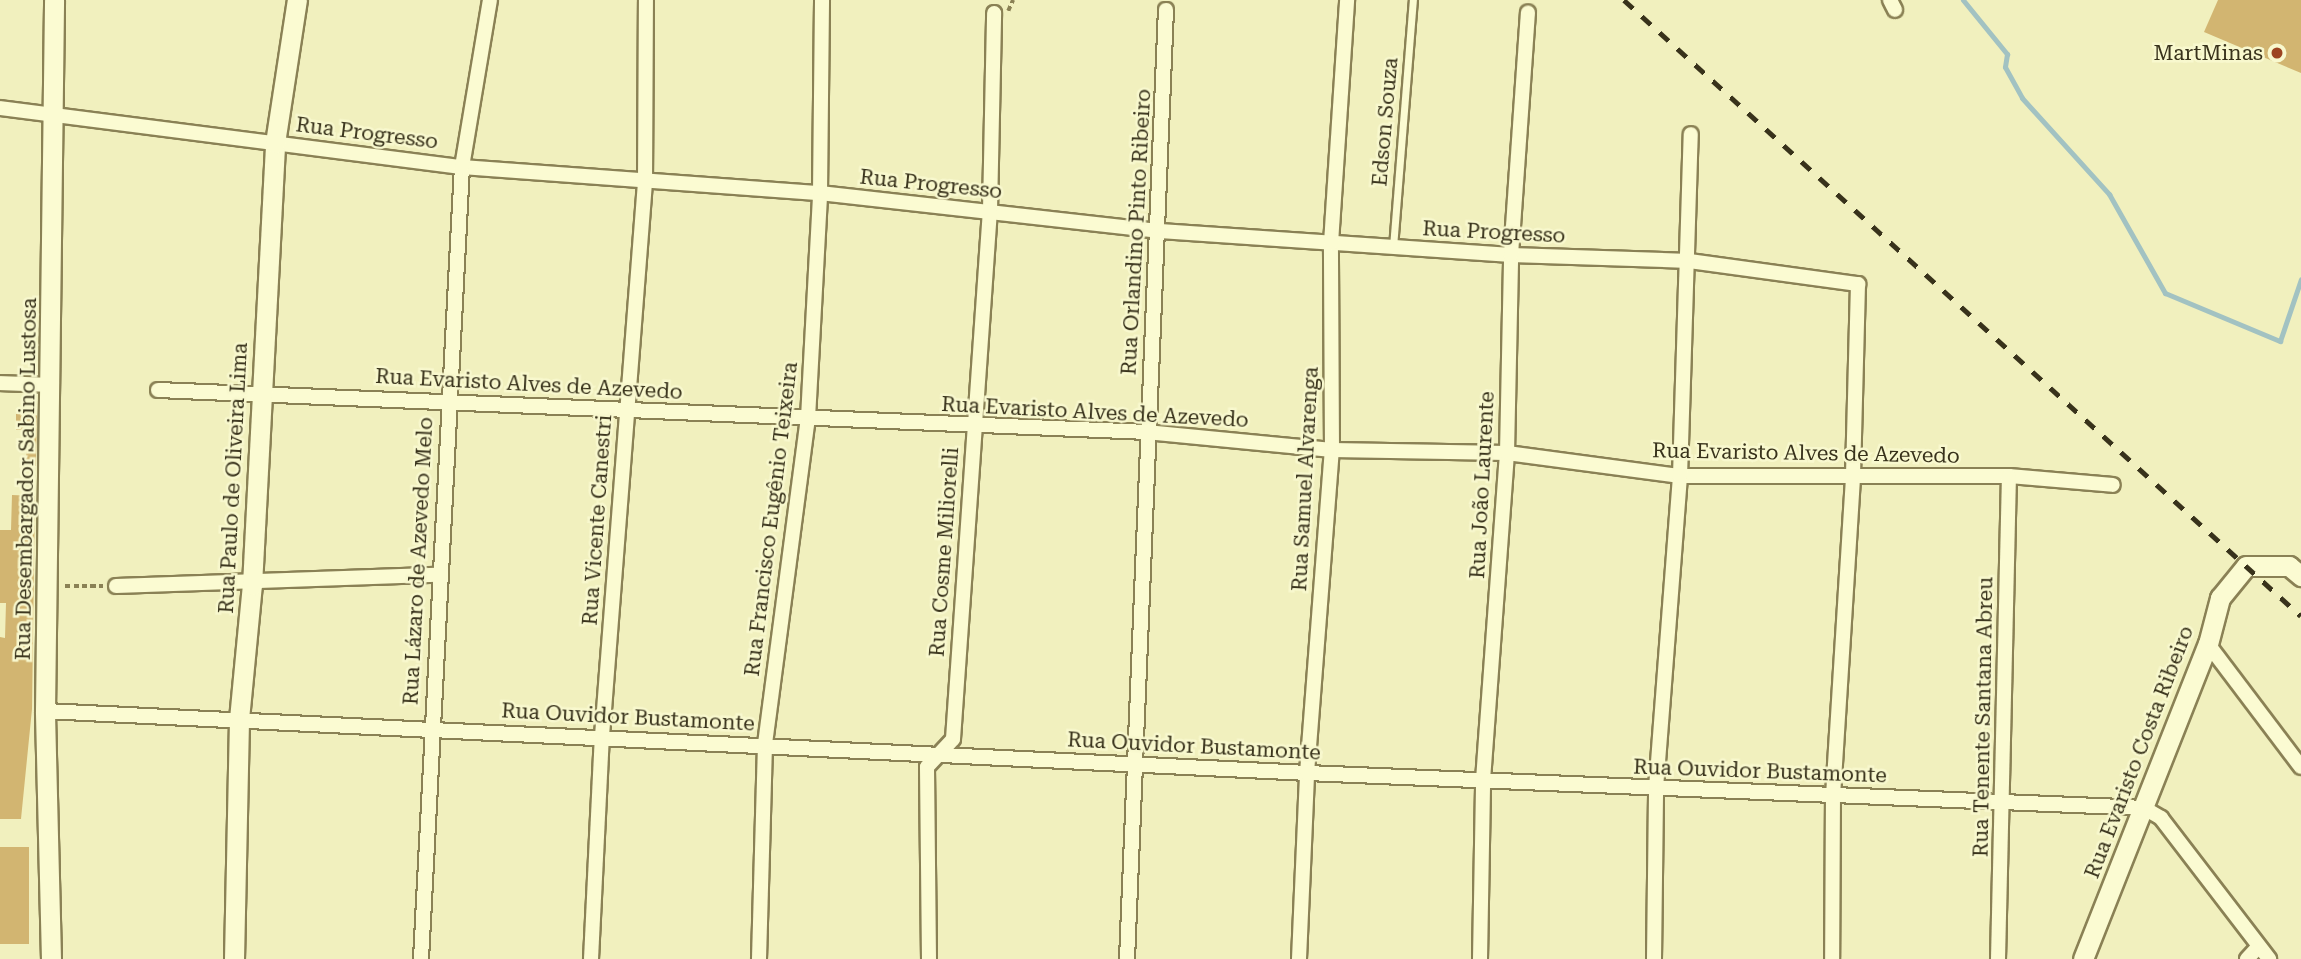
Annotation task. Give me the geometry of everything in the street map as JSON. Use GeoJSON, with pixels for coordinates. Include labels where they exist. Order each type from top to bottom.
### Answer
{"type":"FeatureCollection","features":[{"type":"Feature","properties":{"kind":"street","name":"Rua Desembargador Sabino Lustosa"},"geometry":{"type":"LineString","coordinates":[[51,959],[45,711],[52,386],[51,114],[54,0]]}},
{"type":"Feature","properties":{"kind":"street","name":"Rua Paulo de Oliveira Lima"},"geometry":{"type":"LineString","coordinates":[[234,959],[239,719],[252,585],[259,394],[275,142],[297,0]]}},
{"type":"Feature","properties":{"kind":"street","name":"Rua Lázaro de Azevedo Melo"},"geometry":{"type":"LineString","coordinates":[[421,959],[447,400],[462,167],[490,0]]}},
{"type":"Feature","properties":{"kind":"street","name":"Rua Vicente Canestri"},"geometry":{"type":"LineString","coordinates":[[591,959],[602,736],[645,181],[646,0]]}},
{"type":"Feature","properties":{"kind":"street","name":"Rua Francisco Eugênio Teixeira"},"geometry":{"type":"LineString","coordinates":[[759,959],[765,744],[808,418],[820,193],[822,0]]}},
{"type":"Feature","properties":{"kind":"street","name":"Rua Samuel Alvarenga"},"geometry":{"type":"LineString","coordinates":[[1299,959],[1307,773],[1332,450],[1331,243],[1348,0]]}},
{"type":"Feature","properties":{"kind":"street","name":"Rua Orlandino Pinto Ribeiro"},"geometry":{"type":"LineString","coordinates":[[1127,959],[1137,763],[1146,432],[1160,231],[1166,10]]}},
{"type":"Feature","properties":{"kind":"street","name":"Rua Cosme Miliorelli"},"geometry":{"type":"LineString","coordinates":[[929,959],[928,767],[953,739],[989,210],[994,13]]}},
{"type":"Feature","properties":{"kind":"street","name":"Rua João Laurente"},"geometry":{"type":"LineString","coordinates":[[1480,959],[1483,780],[1507,453],[1511,255],[1528,13]]}},
{"type":"Feature","properties":{"kind":"street","name":"Rua Progresso"},"geometry":{"type":"LineString","coordinates":[[0,108],[462,167],[820,193],[1160,231],[1511,255],[1689,261],[1858,284],[1853,478]]}},
{"type":"Feature","properties":{"kind":"street"},"geometry":{"type":"LineString","coordinates":[[1654,959],[1656,788],[1680,476],[1691,134]]}},
{"type":"Feature","properties":{"kind":"street"},"geometry":{"type":"LineString","coordinates":[[0,383],[52,386]]}},
{"type":"Feature","properties":{"kind":"street","name":"Rua Evaristo Alves de Azevedo"},"geometry":{"type":"LineString","coordinates":[[158,390],[447,400],[1146,432],[1332,450],[1507,453],[1680,476],[2008,477],[2113,485]]}},
{"type":"Feature","properties":{"kind":"street","name":"Rua Tenente Santana Abreu"},"geometry":{"type":"LineString","coordinates":[[1998,959],[2004,804],[2008,477]]}},
{"type":"Feature","properties":{"kind":"street"},"geometry":{"type":"LineString","coordinates":[[1832,959],[1833,793],[1853,478]]}},
{"type":"Feature","properties":{"kind":"street","name":"Rua Evaristo Costa Ribeiro"},"geometry":{"type":"LineString","coordinates":[[2083,959],[2208,644],[2220,598],[2246,566],[2289,566],[2301,576]]}},
{"type":"Feature","properties":{"kind":"street"},"geometry":{"type":"LineString","coordinates":[[116,586],[252,585],[438,575]]}},
{"type":"Feature","properties":{"kind":"street"},"geometry":{"type":"LineString","coordinates":[[2208,644],[2301,767]]}},
{"type":"Feature","properties":{"kind":"street","name":"Rua Ouvidor Bustamonte"},"geometry":{"type":"LineString","coordinates":[[45,711],[765,744],[1307,773],[2144,808]]}},
{"type":"Feature","properties":{"kind":"street"},"geometry":{"type":"LineString","coordinates":[[2144,808],[2161,818],[2269,959]]}},
{"type":"Feature","properties":{"kind":"street"},"geometry":{"type":"LineString","coordinates":[[2247,959],[2258,947]]}},
{"type":"Feature","properties":{"kind":"lane","name":"Edson Souza"},"geometry":{"type":"LineString","coordinates":[[1393,247],[1413,0]]}},
{"type":"Feature","properties":{"kind":"path"},"geometry":{"type":"LineString","coordinates":[[48,586],[116,586]]}},
{"type":"Feature","properties":{"kind":"building","name":"MartMinas"},"geometry":{"type":"Polygon","coordinates":[[[2218,0],[2301,0],[2301,73],[2204,32],[2218,0]]]}},
{"type":"Feature","properties":{"kind":"building"},"geometry":{"type":"Polygon","coordinates":[[[16,414],[37,415],[36,466],[26,465],[27,430],[16,430],[16,414]]]}},
{"type":"Feature","properties":{"kind":"building"},"geometry":{"type":"Polygon","coordinates":[[[12,495],[35,496],[32,709],[21,819],[0,819],[0,637],[5,638],[6,603],[0,603],[0,530],[11,530],[12,495]]]}},
{"type":"Feature","properties":{"kind":"building"},"geometry":{"type":"Polygon","coordinates":[[[0,847],[29,847],[29,944],[0,944],[0,847]]]}},
{"type":"Feature","properties":{"kind":"waterway"},"geometry":{"type":"LineString","coordinates":[[1963,0],[2007,54],[2005,67],[2022,98],[2109,194],[2165,293],[2280,341],[2301,279]]}},
{"type":"Feature","properties":{"kind":"railway"},"geometry":{"type":"LineString","coordinates":[[1624,0],[2301,616]]}},
{"type":"Feature","properties":{"kind":"place","name":"MartMinas"},"geometry":{"type":"Point","coordinates":[2277,53]}}]}
